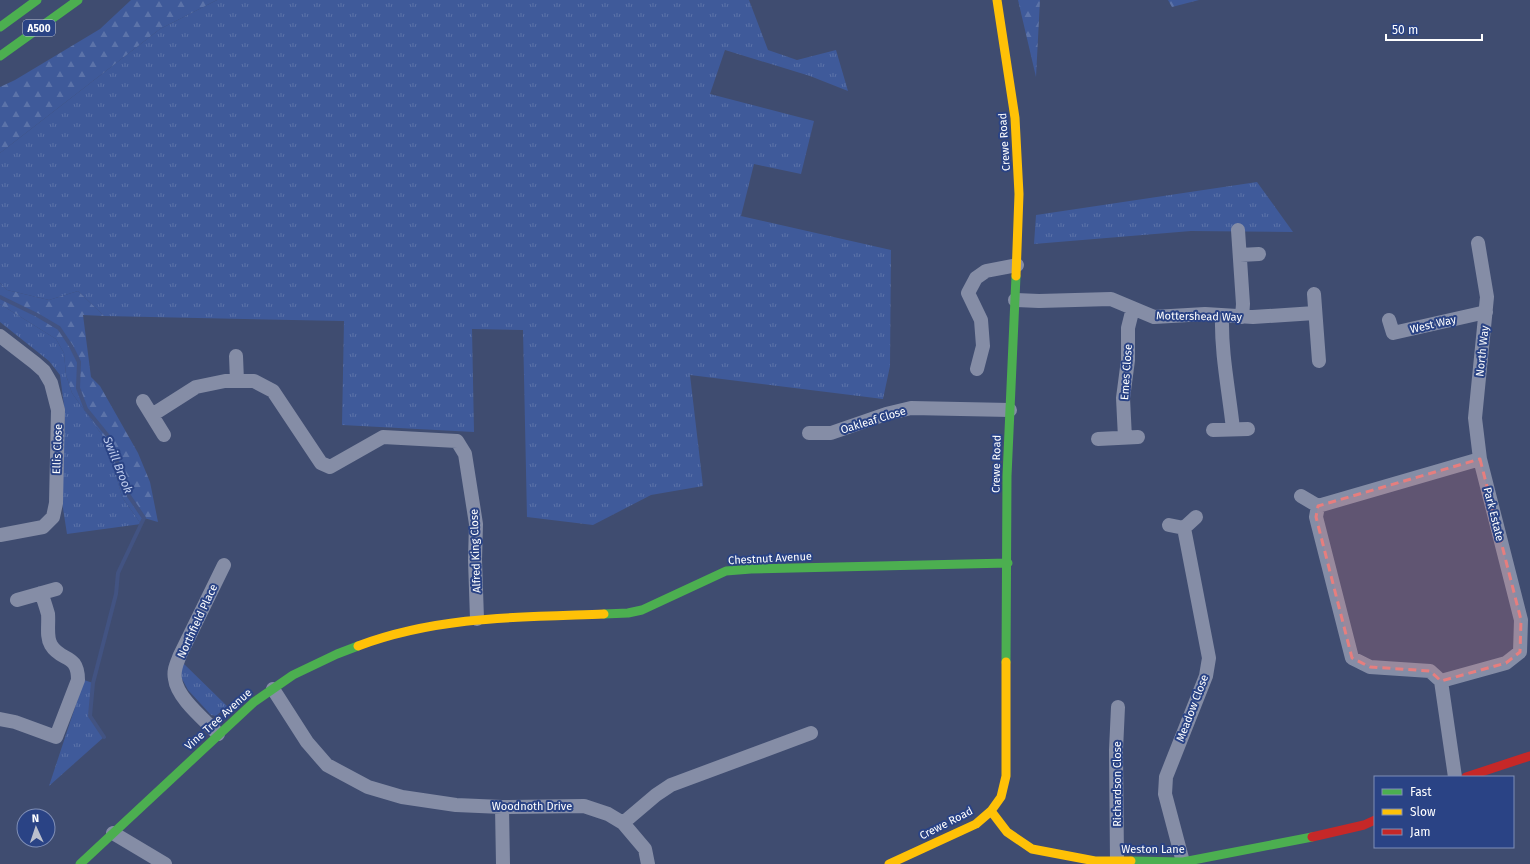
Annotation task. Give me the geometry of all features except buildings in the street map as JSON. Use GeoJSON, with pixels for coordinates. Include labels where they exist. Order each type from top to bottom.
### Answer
{"type":"FeatureCollection","features":[{"type":"Feature","properties":{"kind":"main road","name":"A500"},"geometry":{"type":"LineString","coordinates":[[0,27],[37,0]]}},
{"type":"Feature","properties":{"kind":"main road","name":"A500"},"geometry":{"type":"LineString","coordinates":[[0,56],[78,0]]}},
{"type":"Feature","properties":{"kind":"main road","name":"Crewe Road"},"geometry":{"type":"LineString","coordinates":[[889,864],[976,824],[991,811],[1001,797],[1006,776],[1008,563],[1007,476],[1017,265],[1018,194],[1015,118],[997,0]]}},
{"type":"Feature","properties":{"kind":"main road","name":"Chestnut Avenue"},"geometry":{"type":"LineString","coordinates":[[446,623],[477,619],[635,612],[653,606],[726,571],[1008,563]]}},
{"type":"Feature","properties":{"kind":"main road","name":"Vine Tree Avenue"},"geometry":{"type":"LineString","coordinates":[[80,864],[218,734],[254,702],[273,689],[313,665],[359,645],[401,632],[446,623]]}},
{"type":"Feature","properties":{"kind":"main road"},"geometry":{"type":"LineString","coordinates":[[1469,776],[1530,756]]}},
{"type":"Feature","properties":{"kind":"main road","name":"Weston Lane"},"geometry":{"type":"LineString","coordinates":[[991,811],[1007,832],[1032,849],[1095,860],[1118,861],[1183,862],[1330,834],[1364,825],[1374,820]]}},
{"type":"Feature","properties":{"kind":"street"},"geometry":{"type":"LineString","coordinates":[[1238,230],[1243,304],[1242,317]]}},
{"type":"Feature","properties":{"kind":"street","name":"North Way"},"geometry":{"type":"LineString","coordinates":[[1478,243],[1488,297],[1475,418],[1480,459]]}},
{"type":"Feature","properties":{"kind":"street"},"geometry":{"type":"LineString","coordinates":[[1240,254],[1260,254]]}},
{"type":"Feature","properties":{"kind":"street"},"geometry":{"type":"LineString","coordinates":[[977,369],[983,346],[981,320],[968,293],[976,278],[986,272],[1017,265]]}},
{"type":"Feature","properties":{"kind":"street"},"geometry":{"type":"LineString","coordinates":[[1314,294],[1319,361]]}},
{"type":"Feature","properties":{"kind":"street","name":"Mottershead Way"},"geometry":{"type":"LineString","coordinates":[[1015,300],[1039,301],[1111,299],[1154,317],[1205,314],[1242,317],[1315,313]]}},
{"type":"Feature","properties":{"kind":"street","name":"Emes Close"},"geometry":{"type":"LineString","coordinates":[[1098,439],[1132,437],[1123,398],[1128,360],[1128,328],[1133,308]]}},
{"type":"Feature","properties":{"kind":"street","name":"West Way"},"geometry":{"type":"LineString","coordinates":[[1389,320],[1393,333],[1486,312]]}},
{"type":"Feature","properties":{"kind":"street"},"geometry":{"type":"LineString","coordinates":[[1222,316],[1224,356],[1230,393],[1232,429]]}},
{"type":"Feature","properties":{"kind":"street","name":"Ellis Close"},"geometry":{"type":"LineString","coordinates":[[0,535],[43,527],[53,517],[56,504],[58,410],[51,383],[44,371],[5,339]]}},
{"type":"Feature","properties":{"kind":"street"},"geometry":{"type":"LineString","coordinates":[[236,356],[237,381]]}},
{"type":"Feature","properties":{"kind":"street","name":"Alfred King Close"},"geometry":{"type":"LineString","coordinates":[[152,415],[196,387],[225,381],[254,381],[273,391],[321,463],[330,466],[383,437],[457,441],[465,454],[476,524],[475,560],[477,619]]}},
{"type":"Feature","properties":{"kind":"street"},"geometry":{"type":"LineString","coordinates":[[143,401],[164,435]]}},
{"type":"Feature","properties":{"kind":"street","name":"Oakleaf Close"},"geometry":{"type":"LineString","coordinates":[[809,433],[831,433],[886,414],[911,408],[1010,410]]}},
{"type":"Feature","properties":{"kind":"street"},"geometry":{"type":"LineString","coordinates":[[1213,430],[1248,429]]}},
{"type":"Feature","properties":{"kind":"street"},"geometry":{"type":"LineString","coordinates":[[1301,496],[1318,506],[1480,459]]}},
{"type":"Feature","properties":{"kind":"street","name":"Park Estate"},"geometry":{"type":"LineString","coordinates":[[1441,681],[1506,663],[1520,652],[1521,620],[1480,459]]}},
{"type":"Feature","properties":{"kind":"street"},"geometry":{"type":"LineString","coordinates":[[1318,506],[1316,517],[1352,658],[1370,667],[1430,670],[1441,681],[1455,776]]}},
{"type":"Feature","properties":{"kind":"street"},"geometry":{"type":"LineString","coordinates":[[1169,525],[1184,528],[1196,517]]}},
{"type":"Feature","properties":{"kind":"street","name":"Meadow Close"},"geometry":{"type":"LineString","coordinates":[[1183,862],[1165,794],[1166,777],[1206,676],[1208,658],[1184,528]]}},
{"type":"Feature","properties":{"kind":"street","name":"Northfield Place"},"geometry":{"type":"LineString","coordinates":[[218,734],[191,706],[178,689],[174,679],[174,670],[224,565]]}},
{"type":"Feature","properties":{"kind":"street"},"geometry":{"type":"LineString","coordinates":[[18,600],[56,589]]}},
{"type":"Feature","properties":{"kind":"street"},"geometry":{"type":"LineString","coordinates":[[0,719],[15,722],[56,737],[78,680],[78,672],[74,663],[50,645],[47,613],[41,593]]}},
{"type":"Feature","properties":{"kind":"street","name":"Woodnoth Drive"},"geometry":{"type":"LineString","coordinates":[[273,689],[307,742],[327,765],[368,787],[402,797],[456,805],[502,807],[584,806],[608,814],[623,823]]}},
{"type":"Feature","properties":{"kind":"street","name":"Richardson Close"},"geometry":{"type":"LineString","coordinates":[[1118,707],[1116,750],[1118,861]]}},
{"type":"Feature","properties":{"kind":"street"},"geometry":{"type":"LineString","coordinates":[[648,864],[645,849],[623,823],[656,794],[672,785],[811,733]]}},
{"type":"Feature","properties":{"kind":"street"},"geometry":{"type":"LineString","coordinates":[[502,807],[503,864]]}},
{"type":"Feature","properties":{"kind":"street"},"geometry":{"type":"LineString","coordinates":[[113,833],[165,864]]}},
{"type":"Feature","properties":{"kind":"highlighted area"},"geometry":{"type":"Polygon","coordinates":[[[1480,459],[1521,620],[1520,652],[1506,663],[1441,681],[1430,671],[1370,667],[1352,658],[1316,517],[1318,506],[1480,459]]]}},
{"type":"Feature","properties":{"kind":"green space"},"geometry":{"type":"Polygon","coordinates":[[[131,0],[217,0],[160,29],[0,153],[0,87],[15,80],[100,29],[131,0]]]}},
{"type":"Feature","properties":{"kind":"green space"},"geometry":{"type":"Polygon","coordinates":[[[217,0],[749,0],[768,50],[797,60],[836,50],[848,91],[810,76],[725,50],[710,94],[814,121],[801,174],[754,164],[741,216],[891,250],[890,366],[883,399],[690,375],[703,486],[651,495],[593,525],[527,517],[523,330],[472,329],[474,432],[342,425],[344,321],[104,316],[78,291],[49,300],[7,290],[0,283],[0,153],[160,29],[217,0]]]}},
{"type":"Feature","properties":{"kind":"green space"},"geometry":{"type":"Polygon","coordinates":[[[1018,0],[1040,0],[1036,77],[1018,0]]]}},
{"type":"Feature","properties":{"kind":"green space"},"geometry":{"type":"Polygon","coordinates":[[[1168,0],[1199,0],[1172,7],[1168,0]]]}},
{"type":"Feature","properties":{"kind":"green space"},"geometry":{"type":"Polygon","coordinates":[[[1257,182],[1293,232],[1191,231],[1034,244],[1036,215],[1257,182]]]}},
{"type":"Feature","properties":{"kind":"green space"},"geometry":{"type":"Polygon","coordinates":[[[0,283],[7,290],[49,300],[78,291],[104,316],[83,315],[91,377],[100,386],[138,453],[150,482],[158,522],[144,518],[141,524],[122,497],[107,442],[72,393],[66,375],[64,353],[56,339],[0,304],[0,283]]]}},
{"type":"Feature","properties":{"kind":"green space"},"geometry":{"type":"Polygon","coordinates":[[[0,304],[56,339],[64,353],[66,375],[72,393],[107,442],[122,497],[141,524],[67,534],[62,502],[65,413],[60,375],[49,361],[0,322],[0,304]]]}},
{"type":"Feature","properties":{"kind":"green space"},"geometry":{"type":"Polygon","coordinates":[[[182,662],[227,706],[216,716],[211,715],[188,690],[180,675],[182,662]]]}},
{"type":"Feature","properties":{"kind":"green space"},"geometry":{"type":"Polygon","coordinates":[[[84,680],[93,683],[90,716],[104,737],[49,786],[84,680]]]}},
{"type":"Feature","properties":{"kind":"waterway","name":"Swill Brook"},"geometry":{"type":"LineString","coordinates":[[0,297],[37,315],[59,328],[71,346],[79,362],[78,388],[86,409],[108,436],[129,496],[144,518],[118,573],[116,594],[93,683],[90,716],[104,737]]}},
{"type":"Feature","properties":{"kind":"traffic: fast"},"geometry":{"type":"LineString","coordinates":[[0,27],[37,0]]}},
{"type":"Feature","properties":{"kind":"traffic: fast"},"geometry":{"type":"LineString","coordinates":[[0,56],[78,0]]}},
{"type":"Feature","properties":{"kind":"traffic: fast"},"geometry":{"type":"LineString","coordinates":[[1006,662],[1007,476],[1016,276]]}},
{"type":"Feature","properties":{"kind":"traffic: fast"},"geometry":{"type":"LineString","coordinates":[[604,614],[628,613],[642,610],[726,571],[751,569],[1008,563]]}},
{"type":"Feature","properties":{"kind":"traffic: fast"},"geometry":{"type":"LineString","coordinates":[[80,864],[254,702],[293,675],[337,654],[358,646]]}},
{"type":"Feature","properties":{"kind":"traffic: fast"},"geometry":{"type":"LineString","coordinates":[[1131,861],[1183,862],[1312,837]]}},
{"type":"Feature","properties":{"kind":"traffic: slow"},"geometry":{"type":"LineString","coordinates":[[997,0],[1015,118],[1019,194],[1016,276]]}},
{"type":"Feature","properties":{"kind":"traffic: slow"},"geometry":{"type":"LineString","coordinates":[[358,646],[388,636],[449,623],[541,616],[604,614]]}},
{"type":"Feature","properties":{"kind":"traffic: slow"},"geometry":{"type":"LineString","coordinates":[[889,864],[976,824],[991,811],[1001,797],[1006,776],[1006,662]]}},
{"type":"Feature","properties":{"kind":"traffic: slow"},"geometry":{"type":"LineString","coordinates":[[991,811],[1007,832],[1032,849],[1095,861],[1131,861]]}},
{"type":"Feature","properties":{"kind":"traffic: jam"},"geometry":{"type":"LineString","coordinates":[[1469,776],[1530,756]]}},
{"type":"Feature","properties":{"kind":"traffic: jam"},"geometry":{"type":"LineString","coordinates":[[1312,837],[1364,825],[1374,820]]}}]}
